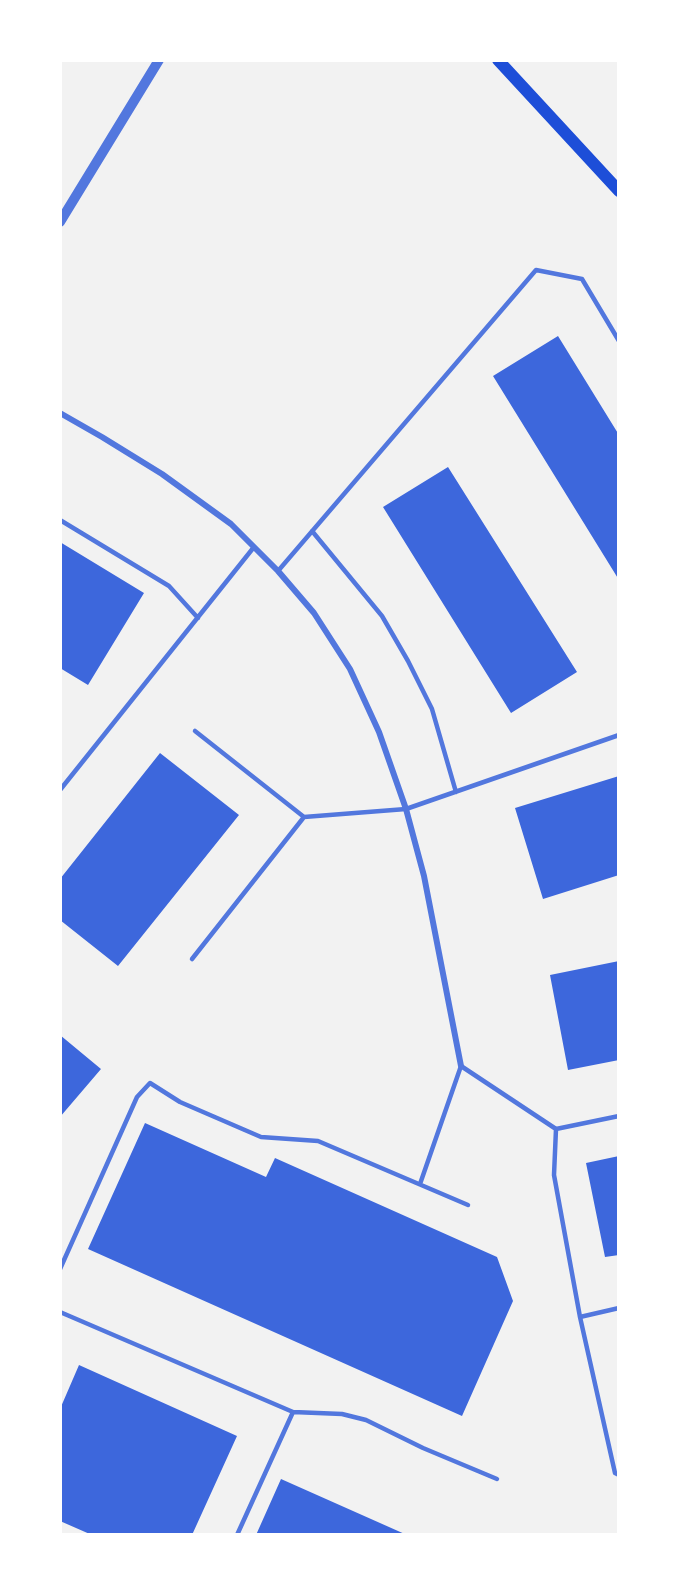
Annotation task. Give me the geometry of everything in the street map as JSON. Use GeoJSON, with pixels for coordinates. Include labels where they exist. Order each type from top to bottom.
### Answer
{"type":"FeatureCollection","features":[{"type":"Feature","properties":{"kind":"main road"},"geometry":{"type":"LineString","coordinates":[[498,60],[619,190]]}},
{"type":"Feature","properties":{"kind":"street"},"geometry":{"type":"LineString","coordinates":[[60,222],[159,60]]}},
{"type":"Feature","properties":{"kind":"street"},"geometry":{"type":"LineString","coordinates":[[60,413],[162,474],[231,524],[278,571],[314,613],[350,669],[379,732],[406,809],[424,876],[461,1066]]}},
{"type":"Feature","properties":{"kind":"lane"},"geometry":{"type":"LineString","coordinates":[[278,571],[536,270],[582,279],[619,341]]}},
{"type":"Feature","properties":{"kind":"lane"},"geometry":{"type":"LineString","coordinates":[[60,520],[170,586],[198,618]]}},
{"type":"Feature","properties":{"kind":"lane"},"geometry":{"type":"LineString","coordinates":[[312,531],[382,616],[408,661],[432,709],[456,792]]}},
{"type":"Feature","properties":{"kind":"lane"},"geometry":{"type":"LineString","coordinates":[[60,790],[254,547]]}},
{"type":"Feature","properties":{"kind":"lane"},"geometry":{"type":"LineString","coordinates":[[195,731],[304,816],[406,809],[619,735]]}},
{"type":"Feature","properties":{"kind":"lane"},"geometry":{"type":"LineString","coordinates":[[192,960],[304,816]]}},
{"type":"Feature","properties":{"kind":"lane"},"geometry":{"type":"LineString","coordinates":[[420,1185],[461,1066],[556,1129],[619,1116]]}},
{"type":"Feature","properties":{"kind":"lane"},"geometry":{"type":"LineString","coordinates":[[60,1269],[137,1097],[150,1083],[180,1102],[261,1137],[318,1141],[468,1205]]}},
{"type":"Feature","properties":{"kind":"lane"},"geometry":{"type":"LineString","coordinates":[[556,1129],[554,1175],[580,1317],[615,1473],[619,1475]]}},
{"type":"Feature","properties":{"kind":"lane"},"geometry":{"type":"LineString","coordinates":[[580,1317],[619,1308]]}},
{"type":"Feature","properties":{"kind":"lane"},"geometry":{"type":"LineString","coordinates":[[60,1312],[293,1412],[342,1414],[366,1420],[423,1448],[497,1479]]}},
{"type":"Feature","properties":{"kind":"lane"},"geometry":{"type":"LineString","coordinates":[[237,1535],[293,1412]]}},
{"type":"Feature","properties":{"kind":"building"},"geometry":{"type":"Polygon","coordinates":[[[558,336],[619,435],[619,580],[493,376],[558,336]]]}},
{"type":"Feature","properties":{"kind":"building"},"geometry":{"type":"Polygon","coordinates":[[[448,467],[577,672],[511,713],[383,507],[448,467]]]}},
{"type":"Feature","properties":{"kind":"building"},"geometry":{"type":"Polygon","coordinates":[[[60,542],[144,593],[88,685],[60,668],[60,542]]]}},
{"type":"Feature","properties":{"kind":"building"},"geometry":{"type":"Polygon","coordinates":[[[160,753],[239,815],[118,966],[60,920],[60,879],[160,753]]]}},
{"type":"Feature","properties":{"kind":"building"},"geometry":{"type":"Polygon","coordinates":[[[619,776],[619,875],[543,899],[515,808],[619,776]]]}},
{"type":"Feature","properties":{"kind":"building"},"geometry":{"type":"Polygon","coordinates":[[[619,961],[619,1060],[568,1070],[550,975],[619,961]]]}},
{"type":"Feature","properties":{"kind":"building"},"geometry":{"type":"Polygon","coordinates":[[[60,1035],[101,1069],[60,1117],[60,1035]]]}},
{"type":"Feature","properties":{"kind":"building"},"geometry":{"type":"Polygon","coordinates":[[[145,1123],[266,1177],[275,1158],[497,1257],[513,1301],[462,1416],[88,1249],[145,1123]]]}},
{"type":"Feature","properties":{"kind":"building"},"geometry":{"type":"Polygon","coordinates":[[[619,1156],[619,1255],[605,1257],[586,1163],[619,1156]]]}},
{"type":"Feature","properties":{"kind":"building"},"geometry":{"type":"Polygon","coordinates":[[[79,1365],[237,1436],[192,1535],[92,1535],[60,1521],[60,1409],[79,1365]]]}},
{"type":"Feature","properties":{"kind":"building"},"geometry":{"type":"Polygon","coordinates":[[[281,1479],[407,1535],[256,1535],[281,1479]]]}}]}
